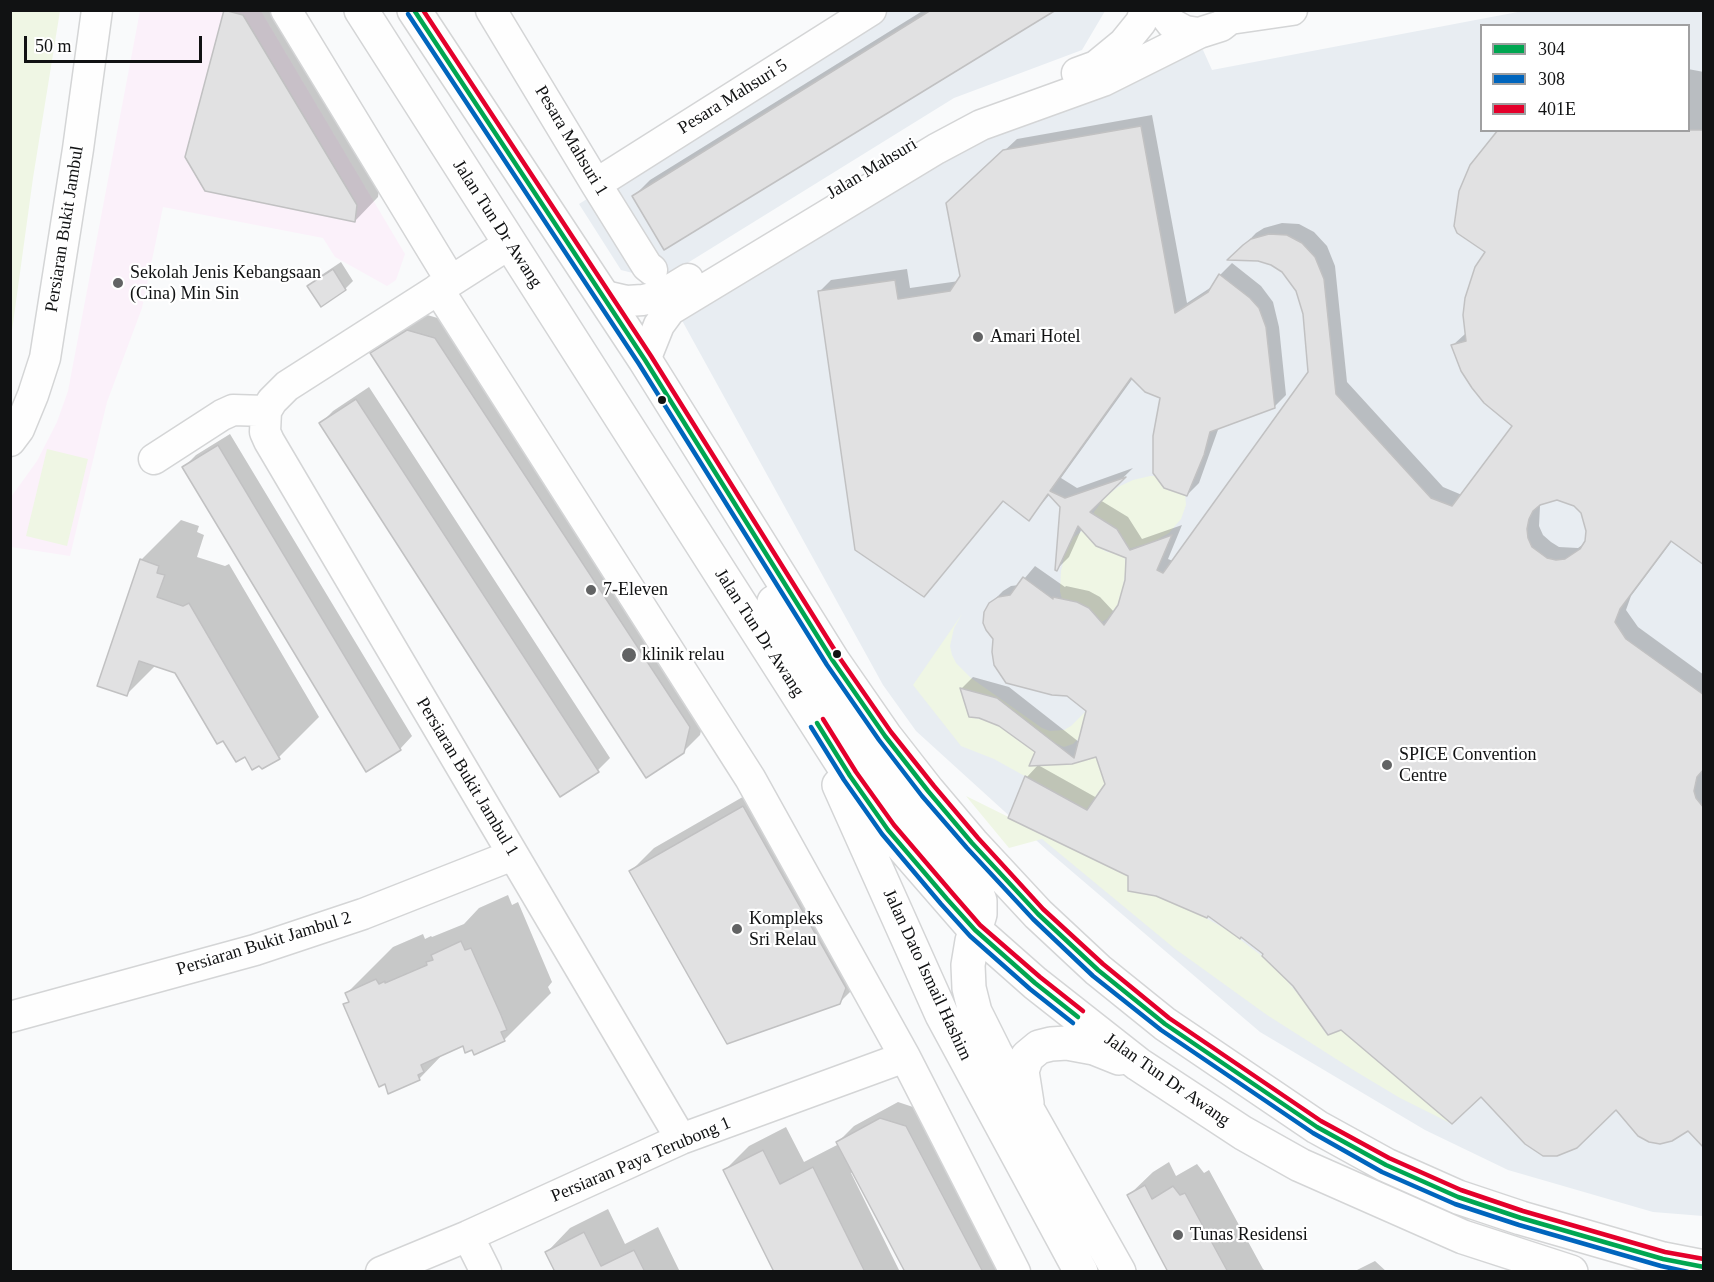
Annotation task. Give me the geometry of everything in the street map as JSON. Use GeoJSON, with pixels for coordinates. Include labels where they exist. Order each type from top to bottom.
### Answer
{"type":"FeatureCollection","features":[{"type":"Feature","properties":{"kind":"main road","name":"Jalan Tun Dr Awang"},"geometry":{"type":"LineString","coordinates":[[361,10],[850,776],[888,830],[975,930],[1035,983],[1138,1064],[1243,1133],[1300,1165],[1463,1237],[1571,1272]]}},
{"type":"Feature","properties":{"kind":"main road"},"geometry":{"type":"LineString","coordinates":[[414,10],[645,360],[833,661],[885,736],[928,791],[972,843],[1038,914],[1129,996],[1165,1024],[1317,1127],[1386,1165],[1489,1208],[1607,1244],[1704,1267]]}},
{"type":"Feature","properties":{"kind":"main road","name":"Jalan Dato Ismail Hashim"},"geometry":{"type":"LineString","coordinates":[[722,484],[778,611],[811,671],[868,754],[975,888],[980,901],[980,914],[968,965],[969,988],[975,1012],[987,1038],[1119,1272]]}},
{"type":"Feature","properties":{"kind":"main road","name":"Jalan Dato Ismail Hashim"},"geometry":{"type":"LineString","coordinates":[[805,703],[848,806],[942,1015],[1073,1269]]}},
{"type":"Feature","properties":{"kind":"main road"},"geometry":{"type":"LineString","coordinates":[[1032,1119],[1026,1100],[1022,1071],[1032,1051],[1039,1047],[1051,1044],[1082,1045],[1138,1064]]}},
{"type":"Feature","properties":{"kind":"street","name":"Persiaran Bukit Jambul"},"geometry":{"type":"LineString","coordinates":[[10,441],[20,429],[45,358],[97,10]]}},
{"type":"Feature","properties":{"kind":"street"},"geometry":{"type":"LineString","coordinates":[[286,10],[445,285],[750,778],[905,1057],[1015,1272]]}},
{"type":"Feature","properties":{"kind":"street","name":"Pesara Mahsuri 1"},"geometry":{"type":"LineString","coordinates":[[492,10],[661,292]]}},
{"type":"Feature","properties":{"kind":"street","name":"Pesara Mahsuri 5"},"geometry":{"type":"LineString","coordinates":[[596,184],[871,10]]}},
{"type":"Feature","properties":{"kind":"street"},"geometry":{"type":"LineString","coordinates":[[1100,73],[1141,22],[1145,10]]}},
{"type":"Feature","properties":{"kind":"street"},"geometry":{"type":"LineString","coordinates":[[1161,10],[1172,24],[1185,31],[1199,33]]}},
{"type":"Feature","properties":{"kind":"street"},"geometry":{"type":"LineString","coordinates":[[1100,73],[1221,26],[1233,15],[1292,10]]}},
{"type":"Feature","properties":{"kind":"street","name":"Jalan Mahsuri"},"geometry":{"type":"LineString","coordinates":[[661,292],[975,110],[1100,73]]}},
{"type":"Feature","properties":{"kind":"street"},"geometry":{"type":"LineString","coordinates":[[154,459],[233,410],[266,411],[272,401],[287,387],[509,244]]}},
{"type":"Feature","properties":{"kind":"street"},"geometry":{"type":"LineString","coordinates":[[601,295],[627,301],[644,300],[661,292],[659,325],[645,360]]}},
{"type":"Feature","properties":{"kind":"street","name":"Persiaran Bukit Jambul 1"},"geometry":{"type":"LineString","coordinates":[[266,411],[265,432],[268,441],[681,1139]]}},
{"type":"Feature","properties":{"kind":"street","name":"Persiaran Bukit Jambul 2"},"geometry":{"type":"LineString","coordinates":[[10,1017],[277,943],[363,914],[513,855]]}},
{"type":"Feature","properties":{"kind":"street","name":"Persiaran Paya Terubong 1"},"geometry":{"type":"LineString","coordinates":[[381,1272],[468,1236],[681,1139],[905,1057]]}},
{"type":"Feature","properties":{"kind":"street"},"geometry":{"type":"LineString","coordinates":[[468,1236],[486,1272]]}},
{"type":"Feature","properties":{"kind":"shaded area","name":"Sekolah Jenis Kebangsaan (Cina) Min Sin"},"geometry":{"type":"Polygon","coordinates":[[[140,11],[261,11],[405,254],[396,280],[387,286],[335,257],[323,238],[163,207],[142,308],[107,402],[70,556],[11,547],[11,497],[37,461],[57,422],[68,391],[140,11]]]}},
{"type":"Feature","properties":{"kind":"shaded area"},"geometry":{"type":"Polygon","coordinates":[[[883,11],[1105,11],[1082,50],[954,98],[660,280],[621,270],[579,204],[883,11]]]}},
{"type":"Feature","properties":{"kind":"shaded area"},"geometry":{"type":"Polygon","coordinates":[[[1523,11],[1703,11],[1703,1216],[1653,1212],[1508,1170],[1425,1130],[1260,1032],[1048,851],[916,731],[883,685],[674,306],[977,129],[1170,56],[1203,50],[1212,70],[1523,11]]]}},
{"type":"Feature","properties":{"kind":"green space"},"geometry":{"type":"Polygon","coordinates":[[[11,10],[60,11],[33,178],[11,338],[11,10]]]}},
{"type":"Feature","properties":{"kind":"green space"},"geometry":{"type":"Polygon","coordinates":[[[47,449],[88,459],[67,546],[26,536],[47,449]]]}},
{"type":"Feature","properties":{"kind":"green space"},"geometry":{"type":"Polygon","coordinates":[[[1156,476],[1164,488],[1170,491],[1185,492],[1186,505],[1181,519],[1169,533],[1153,542],[1128,549],[1121,534],[1112,525],[1100,520],[1092,520],[1094,512],[1105,497],[1118,487],[1156,476]]]}},
{"type":"Feature","properties":{"kind":"green space"},"geometry":{"type":"Polygon","coordinates":[[[1086,528],[1088,536],[1096,546],[1107,552],[1124,555],[1126,567],[1118,604],[1107,619],[1098,624],[1089,608],[1077,602],[1062,599],[1060,591],[1065,553],[1074,537],[1086,528]]]}},
{"type":"Feature","properties":{"kind":"green space"},"geometry":{"type":"Polygon","coordinates":[[[962,614],[954,628],[950,646],[956,663],[971,678],[1042,728],[1050,731],[1064,730],[1086,711],[1080,737],[1073,744],[1064,747],[1055,743],[996,699],[961,692],[969,717],[989,721],[1071,763],[1093,749],[1106,782],[1086,810],[994,759],[961,746],[913,685],[962,614]]]}},
{"type":"Feature","properties":{"kind":"green space"},"geometry":{"type":"Polygon","coordinates":[[[966,796],[1128,876],[1129,891],[1156,895],[1195,912],[1229,931],[1262,956],[1282,975],[1327,1035],[1341,1030],[1452,1124],[1400,1098],[1267,1015],[1174,948],[1042,839],[1009,848],[966,796]]]}},
{"type":"Feature","properties":{"kind":"building"},"geometry":{"type":"Polygon","coordinates":[[[224,10],[243,15],[357,205],[355,222],[205,191],[185,157],[224,10]]]}},
{"type":"Feature","properties":{"kind":"building"},"geometry":{"type":"Polygon","coordinates":[[[931,10],[1056,10],[664,250],[632,196],[931,10]]]}},
{"type":"Feature","properties":{"kind":"building"},"geometry":{"type":"Polygon","coordinates":[[[1141,126],[1175,313],[1208,292],[1219,274],[1259,308],[1266,327],[1275,408],[1210,432],[1204,455],[1187,496],[1164,488],[1153,473],[1153,436],[1160,398],[1145,392],[1131,378],[1050,491],[1065,498],[1126,477],[1090,512],[1117,529],[1130,550],[1172,535],[1157,570],[1163,573],[1308,372],[1303,314],[1296,291],[1282,272],[1271,265],[1258,261],[1227,260],[1243,245],[1251,239],[1269,234],[1287,235],[1302,243],[1315,257],[1324,279],[1336,394],[1431,498],[1452,506],[1512,426],[1484,403],[1472,388],[1461,371],[1451,345],[1466,341],[1463,315],[1465,298],[1475,267],[1485,252],[1457,233],[1454,226],[1459,191],[1470,165],[1496,132],[1690,132],[1690,130],[1704,130],[1704,565],[1671,541],[1620,609],[1615,622],[1626,639],[1704,695],[1704,769],[1697,777],[1694,791],[1696,798],[1704,808],[1704,1148],[1688,1131],[1672,1141],[1660,1144],[1649,1142],[1638,1136],[1616,1110],[1577,1148],[1557,1156],[1543,1156],[1525,1144],[1481,1097],[1452,1124],[1341,1030],[1328,1035],[1293,986],[1262,956],[1263,954],[1241,937],[1240,939],[1208,916],[1207,918],[1156,896],[1128,891],[1128,876],[1008,818],[1025,776],[1087,810],[1105,784],[1096,757],[1072,764],[1029,766],[1035,752],[999,726],[979,718],[969,717],[960,688],[997,698],[1074,758],[1086,711],[1067,696],[1052,695],[1006,683],[994,665],[993,639],[983,623],[984,612],[989,603],[998,597],[1010,595],[1023,577],[1053,599],[1053,597],[1077,602],[1089,608],[1104,625],[1118,605],[1125,580],[1126,558],[1096,546],[1078,526],[1057,571],[1055,570],[1060,507],[1048,494],[1029,521],[1003,501],[924,597],[855,550],[818,291],[895,280],[898,299],[950,291],[960,276],[946,203],[1003,150],[1141,126]],[[1557,500],[1540,505],[1533,511],[1527,529],[1532,547],[1547,558],[1556,560],[1565,559],[1580,549],[1585,541],[1586,531],[1581,513],[1574,506],[1557,500]]]}},
{"type":"Feature","properties":{"kind":"building"},"geometry":{"type":"Polygon","coordinates":[[[333,269],[346,290],[321,307],[307,286],[333,269]]]}},
{"type":"Feature","properties":{"kind":"building"},"geometry":{"type":"Polygon","coordinates":[[[407,330],[435,338],[690,727],[684,753],[646,778],[370,353],[407,330]]]}},
{"type":"Feature","properties":{"kind":"building"},"geometry":{"type":"Polygon","coordinates":[[[356,399],[599,772],[560,797],[319,423],[356,399]]]}},
{"type":"Feature","properties":{"kind":"building"},"geometry":{"type":"Polygon","coordinates":[[[218,445],[401,750],[366,772],[182,467],[218,445]]]}},
{"type":"Feature","properties":{"kind":"building"},"geometry":{"type":"Polygon","coordinates":[[[140,559],[159,566],[157,573],[165,575],[157,597],[183,606],[189,603],[280,759],[262,769],[259,766],[252,770],[245,757],[236,762],[223,741],[217,744],[175,673],[139,661],[127,696],[97,686],[140,559]]]}},
{"type":"Feature","properties":{"kind":"building","name":"Kompleks Sri Relau"},"geometry":{"type":"Polygon","coordinates":[[[743,806],[846,988],[840,1004],[727,1044],[629,871],[743,806]]]}},
{"type":"Feature","properties":{"kind":"building"},"geometry":{"type":"Polygon","coordinates":[[[461,941],[465,950],[471,948],[501,1015],[507,1030],[501,1032],[505,1041],[474,1055],[472,1050],[465,1053],[463,1046],[421,1065],[424,1072],[418,1075],[420,1080],[388,1094],[385,1084],[379,1087],[343,1004],[349,1002],[345,993],[376,979],[379,984],[385,981],[385,983],[427,965],[426,962],[433,960],[431,955],[461,941]]]}},
{"type":"Feature","properties":{"kind":"building"},"geometry":{"type":"Polygon","coordinates":[[[880,1118],[906,1126],[983,1272],[905,1272],[836,1142],[880,1118]]]}},
{"type":"Feature","properties":{"kind":"building"},"geometry":{"type":"Polygon","coordinates":[[[763,1150],[780,1184],[813,1167],[865,1272],[774,1272],[723,1170],[763,1150]]]}},
{"type":"Feature","properties":{"kind":"building","name":"Tunas Residensi"},"geometry":{"type":"Polygon","coordinates":[[[1145,1185],[1152,1199],[1173,1186],[1180,1195],[1185,1193],[1228,1272],[1168,1272],[1127,1195],[1145,1185]]]}},
{"type":"Feature","properties":{"kind":"building"},"geometry":{"type":"Polygon","coordinates":[[[584,1232],[601,1266],[634,1250],[645,1272],[555,1272],[545,1252],[584,1232]]]}},
{"type":"Feature","properties":{"kind":"transit line","name":"304"},"geometry":{"type":"LineString","coordinates":[[414,10],[645,360],[833,661],[885,736],[928,791],[972,843],[1038,914],[1098,970],[1165,1024],[1317,1127],[1386,1165],[1458,1197],[1521,1218],[1663,1259],[1704,1267]]}},
{"type":"Feature","properties":{"kind":"transit line","name":"401E"},"geometry":{"type":"LineString","coordinates":[[423,10],[651,356],[839,657],[891,732],[934,786],[1043,909],[1103,964],[1169,1018],[1321,1121],[1389,1158],[1461,1190],[1523,1211],[1665,1252],[1704,1259]]}},
{"type":"Feature","properties":{"kind":"transit line","name":"308"},"geometry":{"type":"LineString","coordinates":[[408,14],[639,364],[827,665],[879,740],[922,796],[1033,919],[1093,976],[1161,1030],[1313,1133],[1382,1172],[1455,1204],[1519,1225],[1688,1272]]}},
{"type":"Feature","properties":{"kind":"transit line","name":"401E"},"geometry":{"type":"LineString","coordinates":[[823,719],[856,772],[894,825],[980,925],[1083,1011]]}},
{"type":"Feature","properties":{"kind":"transit line","name":"304"},"geometry":{"type":"LineString","coordinates":[[817,723],[850,776],[888,830],[947,899],[975,930],[1078,1017]]}},
{"type":"Feature","properties":{"kind":"transit line","name":"308"},"geometry":{"type":"LineString","coordinates":[[811,727],[844,780],[882,834],[941,904],[970,936],[1073,1023]]}},
{"type":"Feature","properties":{"kind":"place","name":"Sekolah Jenis Kebangsaan (Cina) Min Sin"},"geometry":{"type":"Point","coordinates":[118,283]}},
{"type":"Feature","properties":{"kind":"place","name":"Amari Hotel"},"geometry":{"type":"Point","coordinates":[978,337]}},
{"type":"Feature","properties":{"kind":"place","name":"7-Eleven"},"geometry":{"type":"Point","coordinates":[591,590]}},
{"type":"Feature","properties":{"kind":"place","name":"klinik relau"},"geometry":{"type":"Point","coordinates":[629,655]}},
{"type":"Feature","properties":{"kind":"place","name":"SPICE Convention Centre"},"geometry":{"type":"Point","coordinates":[1387,765]}},
{"type":"Feature","properties":{"kind":"place","name":"Kompleks Sri Relau"},"geometry":{"type":"Point","coordinates":[737,929]}},
{"type":"Feature","properties":{"kind":"place","name":"Tunas Residensi"},"geometry":{"type":"Point","coordinates":[1178,1235]}}]}
